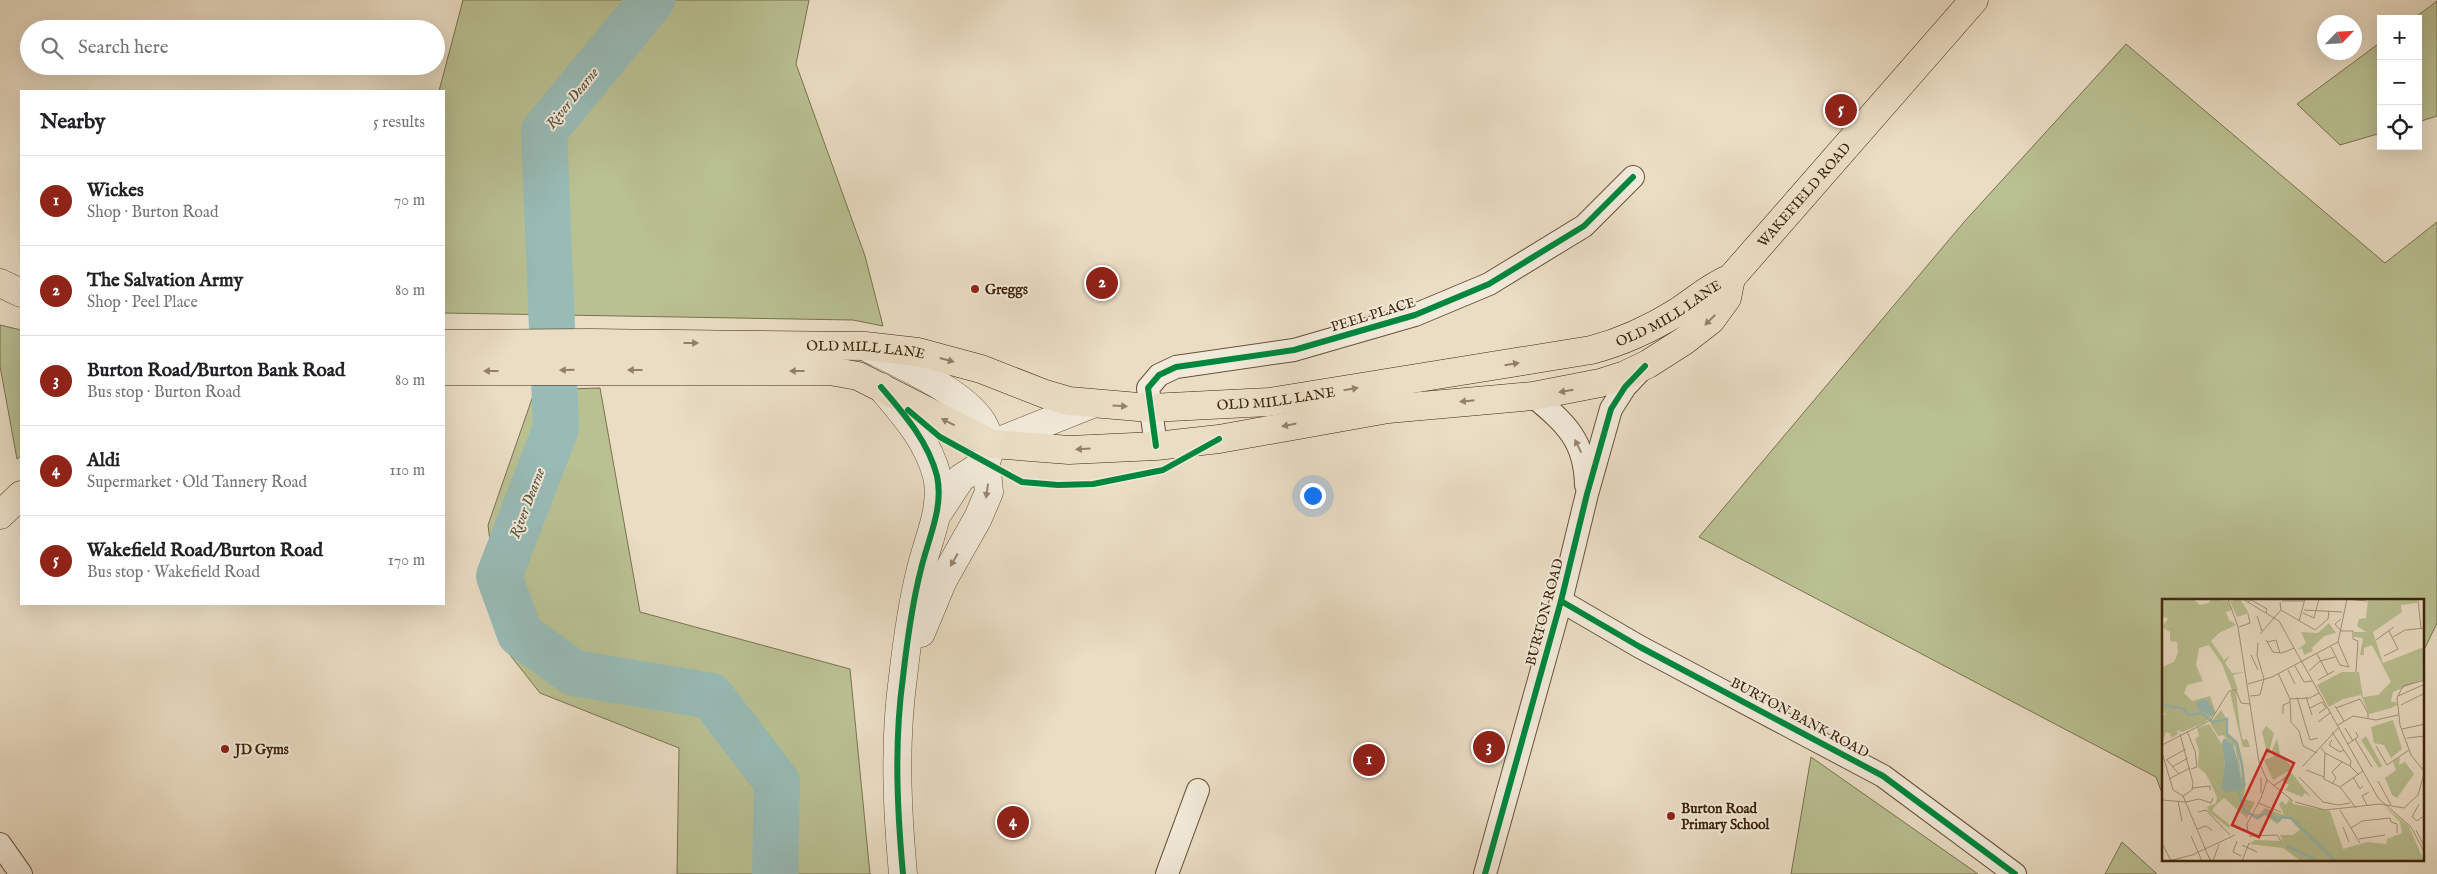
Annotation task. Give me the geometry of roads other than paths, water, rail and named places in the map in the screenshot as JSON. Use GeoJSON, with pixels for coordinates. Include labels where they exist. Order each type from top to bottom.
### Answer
{"type":"FeatureCollection","features":[{"type":"Feature","properties":{"kind":"main road","name":"WAKEFIELD ROAD"},"geometry":{"type":"LineString","coordinates":[[1731,278],[1974,0]]}},
{"type":"Feature","properties":{"kind":"main road","name":"OLD MILL LANE"},"geometry":{"type":"LineString","coordinates":[[445,371],[830,371],[858,376],[881,387],[989,453],[1156,446],[1219,439],[1388,409],[1533,396],[1600,383],[1645,366],[1684,341],[1711,320],[1727,298],[1731,278]]}},
{"type":"Feature","properties":{"kind":"main road","name":"OLD MILL LANE"},"geometry":{"type":"LineString","coordinates":[[445,344],[590,343],[865,346],[918,352],[981,369],[1045,394],[1092,404],[1150,408],[1269,402],[1591,350],[1610,345],[1665,320],[1715,284],[1731,278]]}},
{"type":"Feature","properties":{"kind":"main road"},"geometry":{"type":"LineString","coordinates":[[0,283],[20,293]]}},
{"type":"Feature","properties":{"kind":"main road"},"geometry":{"type":"LineString","coordinates":[[0,515],[20,496]]}},
{"type":"Feature","properties":{"kind":"street","name":"PEEL PLACE"},"geometry":{"type":"LineString","coordinates":[[1156,446],[1148,388],[1159,375],[1176,367],[1294,350],[1415,315],[1489,284],[1584,226],[1633,176]]}},
{"type":"Feature","properties":{"kind":"street"},"geometry":{"type":"LineString","coordinates":[[865,346],[919,374],[963,401],[982,422],[989,453],[989,492],[978,518],[943,580],[903,678]]}},
{"type":"Feature","properties":{"kind":"street","name":"BURTON ROAD"},"geometry":{"type":"LineString","coordinates":[[1485,874],[1561,600],[1587,494],[1611,409],[1625,387],[1645,366]]}},
{"type":"Feature","properties":{"kind":"street"},"geometry":{"type":"LineString","coordinates":[[881,387],[908,418],[924,442],[937,478],[938,513]]}},
{"type":"Feature","properties":{"kind":"street","name":"BURTON ROAD"},"geometry":{"type":"LineString","coordinates":[[1533,396],[1563,424],[1580,446],[1586,470],[1587,494]]}},
{"type":"Feature","properties":{"kind":"street"},"geometry":{"type":"LineString","coordinates":[[903,874],[896,801],[897,738],[903,678],[920,569],[938,513],[960,478],[989,453],[1092,404]]}},
{"type":"Feature","properties":{"kind":"street","name":"BURTON BANK ROAD"},"geometry":{"type":"LineString","coordinates":[[1561,600],[1640,647],[1883,776],[2015,874]]}},
{"type":"Feature","properties":{"kind":"street"},"geometry":{"type":"LineString","coordinates":[[1167,874],[1198,790]]}},
{"type":"Feature","properties":{"kind":"street"},"geometry":{"type":"LineString","coordinates":[[0,844],[21,874]]}},
{"type":"Feature","properties":{"kind":"waterway","name":"River Dearne"},"geometry":{"type":"LineString","coordinates":[[652,0],[544,131],[556,428],[499,576],[520,634],[574,673],[711,696],[777,782],[775,874]]}},
{"type":"Feature","properties":{"kind":"place","name":"Wakefield Road/Burton Road"},"geometry":{"type":"Point","coordinates":[1841,110]}},
{"type":"Feature","properties":{"kind":"place","name":"The Salvation Army"},"geometry":{"type":"Point","coordinates":[1102,283]}},
{"type":"Feature","properties":{"kind":"place","name":"Greggs"},"geometry":{"type":"Point","coordinates":[975,289]}},
{"type":"Feature","properties":{"kind":"place","name":"Burton Road/Burton Bank Road"},"geometry":{"type":"Point","coordinates":[1489,747]}},
{"type":"Feature","properties":{"kind":"place","name":"JD Gyms"},"geometry":{"type":"Point","coordinates":[225,749]}},
{"type":"Feature","properties":{"kind":"place","name":"Wickes"},"geometry":{"type":"Point","coordinates":[1369,760]}},
{"type":"Feature","properties":{"kind":"place","name":"Burton Road Primary School"},"geometry":{"type":"Point","coordinates":[1671,816]}},
{"type":"Feature","properties":{"kind":"place","name":"Aldi"},"geometry":{"type":"Point","coordinates":[1013,822]}}]}
